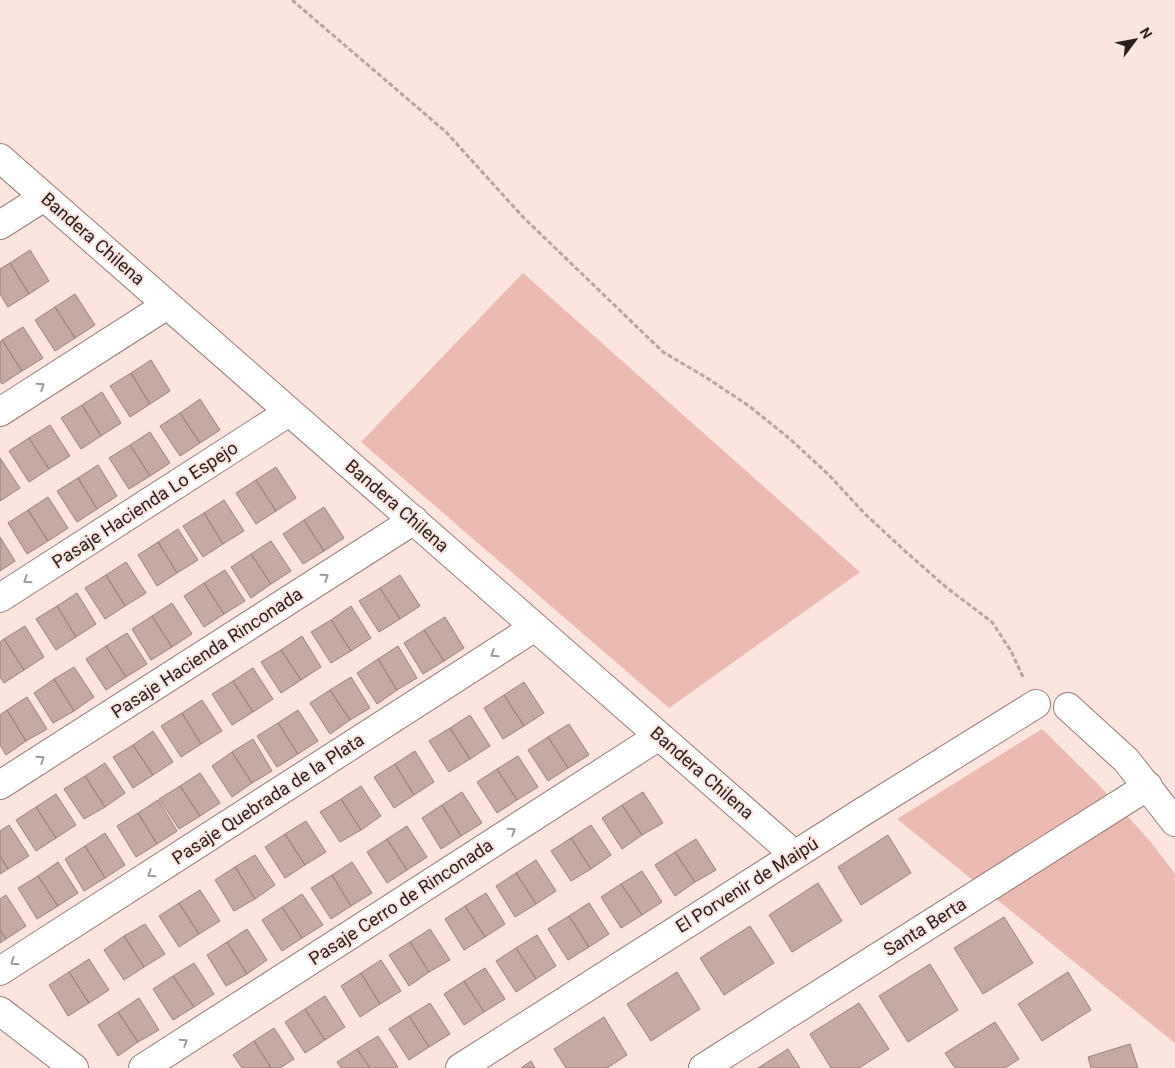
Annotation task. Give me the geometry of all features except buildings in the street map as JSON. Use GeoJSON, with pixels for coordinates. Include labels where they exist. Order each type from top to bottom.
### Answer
{"type":"FeatureCollection","features":[{"type":"Feature","properties":{"kind":"street","name":"Bandera Chilena"},"geometry":{"type":"LineString","coordinates":[[0,158],[795,855]]}},
{"type":"Feature","properties":{"kind":"street"},"geometry":{"type":"LineString","coordinates":[[0,224],[44,197]]}},
{"type":"Feature","properties":{"kind":"street"},"geometry":{"type":"LineString","coordinates":[[0,412],[167,304]]}},
{"type":"Feature","properties":{"kind":"street","name":"Pasaje Hacienda Lo Espejo"},"geometry":{"type":"LineString","coordinates":[[0,598],[289,412]]}},
{"type":"Feature","properties":{"kind":"street","name":"Pasaje Hacienda Rinconada"},"geometry":{"type":"LineString","coordinates":[[0,785],[414,520]]}},
{"type":"Feature","properties":{"kind":"street","name":"Pasaje Quebrada de la Plata"},"geometry":{"type":"LineString","coordinates":[[0,971],[535,627]]}},
{"type":"Feature","properties":{"kind":"street","name":"El Porvenir de Maipú"},"geometry":{"type":"LineString","coordinates":[[460,1068],[1036,704]]}},
{"type":"Feature","properties":{"kind":"street"},"geometry":{"type":"LineString","coordinates":[[1068,707],[1126,760],[1175,822]]}},
{"type":"Feature","properties":{"kind":"street","name":"Pasaje Cerro de Rinconada"},"geometry":{"type":"LineString","coordinates":[[143,1068],[659,736]]}},
{"type":"Feature","properties":{"kind":"street","name":"Santa Berta"},"geometry":{"type":"LineString","coordinates":[[703,1068],[1148,786]]}},
{"type":"Feature","properties":{"kind":"street"},"geometry":{"type":"LineString","coordinates":[[0,1011],[74,1068]]}},
{"type":"Feature","properties":{"kind":"path"},"geometry":{"type":"LineString","coordinates":[[292,0],[446,132],[523,217],[663,352],[749,406],[790,439],[829,474],[864,513],[905,552],[947,588],[992,622],[1011,651],[1036,704]]}},
{"type":"Feature","properties":{"kind":"shaded area"},"geometry":{"type":"Polygon","coordinates":[[[523,273],[860,572],[669,708],[361,442],[523,273]]]}},
{"type":"Feature","properties":{"kind":"shaded area"},"geometry":{"type":"Polygon","coordinates":[[[1042,729],[1097,783],[1150,841],[1175,874],[1175,1043],[897,819],[1042,729]]]}}]}
